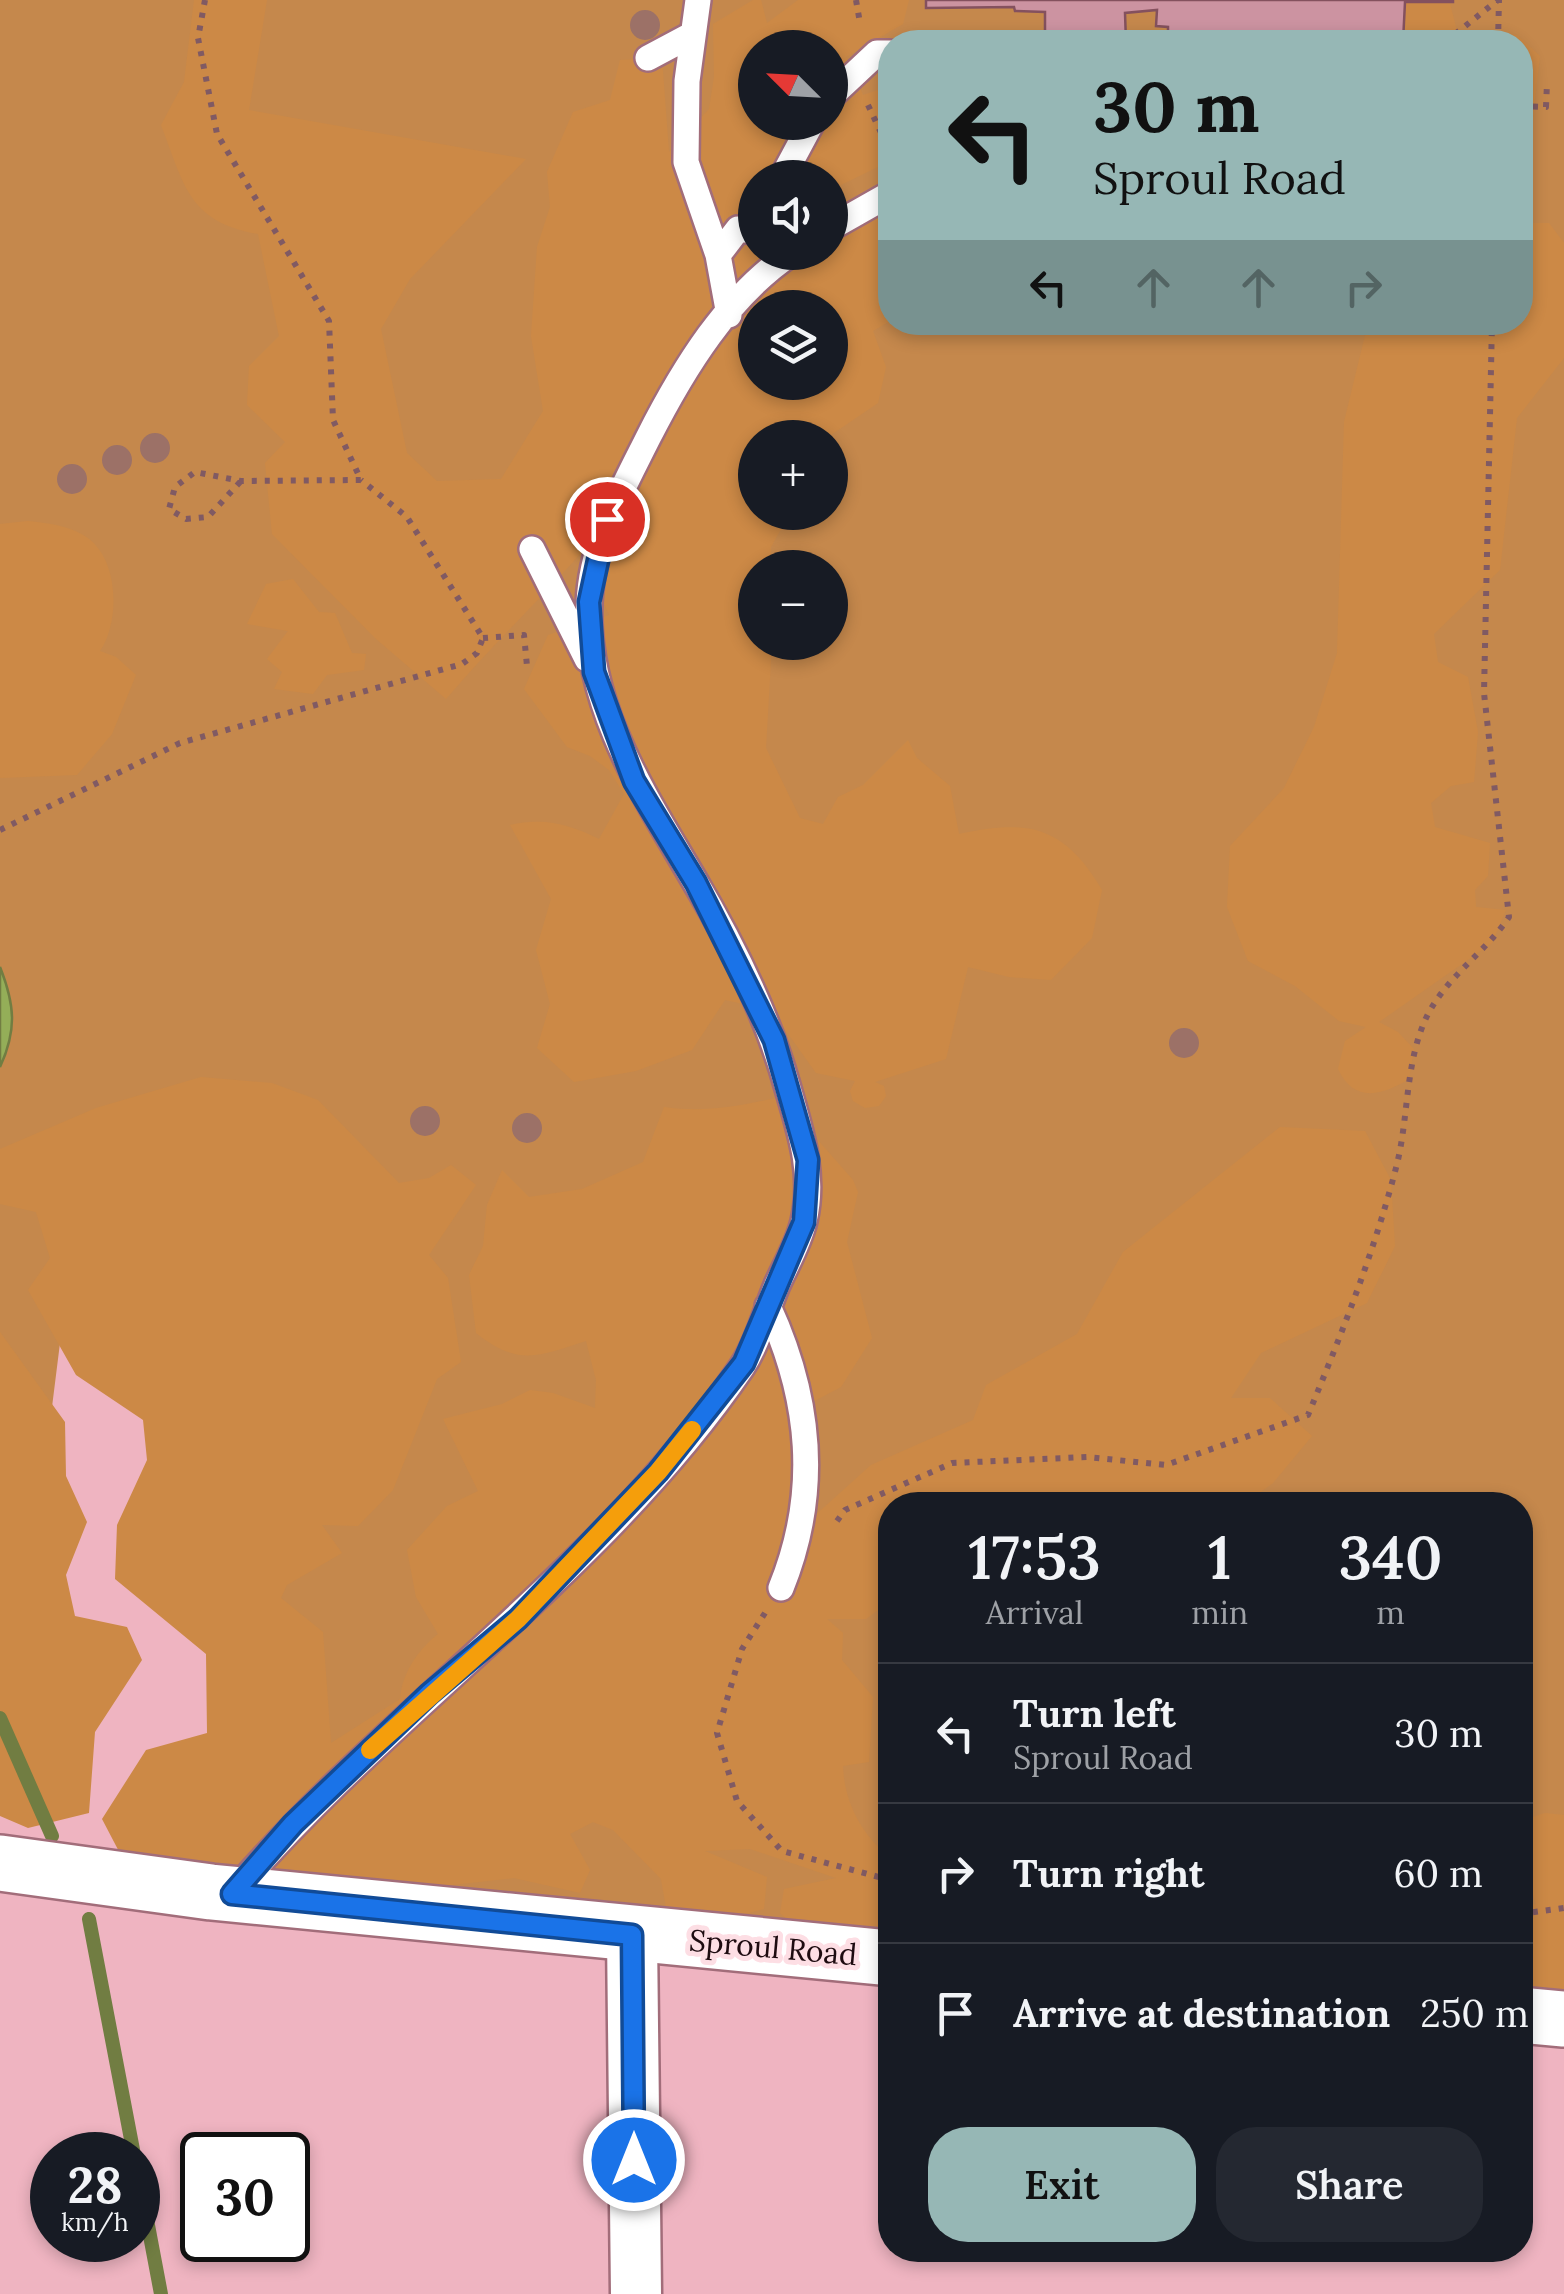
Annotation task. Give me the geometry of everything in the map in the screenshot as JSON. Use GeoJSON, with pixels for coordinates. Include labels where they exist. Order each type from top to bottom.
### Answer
{"type":"FeatureCollection","features":[{"type":"Feature","properties":{"kind":"main road","name":"Sproul Road"},"geometry":{"type":"LineString","coordinates":[[0,1863],[232,1894],[878,1957]]}},
{"type":"Feature","properties":{"kind":"main road"},"geometry":{"type":"LineString","coordinates":[[1533,2016],[1564,2019]]}},
{"type":"Feature","properties":{"kind":"street"},"geometry":{"type":"LineString","coordinates":[[632,1935],[636,2294]]}},
{"type":"Feature","properties":{"kind":"lane"},"geometry":{"type":"LineString","coordinates":[[698,0],[687,81],[686,162],[718,255],[729,314]]}},
{"type":"Feature","properties":{"kind":"lane"},"geometry":{"type":"LineString","coordinates":[[648,58],[693,34]]}},
{"type":"Feature","properties":{"kind":"lane"},"geometry":{"type":"LineString","coordinates":[[848,80],[878,53]]}},
{"type":"Feature","properties":{"kind":"lane"},"geometry":{"type":"LineString","coordinates":[[848,218],[878,201]]}},
{"type":"Feature","properties":{"kind":"lane"},"geometry":{"type":"LineString","coordinates":[[718,255],[738,229]]}},
{"type":"Feature","properties":{"kind":"lane"},"geometry":{"type":"LineString","coordinates":[[594,672],[589,602],[607,519],[682,372],[760,270]]}},
{"type":"Feature","properties":{"kind":"lane"},"geometry":{"type":"LineString","coordinates":[[232,1894],[293,1824],[429,1694],[518,1619],[658,1472],[744,1363],[804,1222],[808,1160],[774,1040],[696,883],[634,781],[594,672],[532,549]]}},
{"type":"Feature","properties":{"kind":"lane"},"geometry":{"type":"LineString","coordinates":[[768,1306],[804,1412],[806,1462],[800,1541],[781,1588]]}},
{"type":"Feature","properties":{"kind":"path"},"geometry":{"type":"LineString","coordinates":[[205,0],[198,38],[217,134],[329,321],[333,420],[361,480],[406,517],[483,638]]}},
{"type":"Feature","properties":{"kind":"path"},"geometry":{"type":"LineString","coordinates":[[1460,30],[1498,0]]}},
{"type":"Feature","properties":{"kind":"path"},"geometry":{"type":"LineString","coordinates":[[1498,0],[1498,30]]}},
{"type":"Feature","properties":{"kind":"path"},"geometry":{"type":"LineString","coordinates":[[1533,106],[1546,106],[1548,83]]}},
{"type":"Feature","properties":{"kind":"path"},"geometry":{"type":"LineString","coordinates":[[863,95],[878,127]]}},
{"type":"Feature","properties":{"kind":"path"},"geometry":{"type":"LineString","coordinates":[[887,1492],[952,1463],[1087,1458],[1166,1465],[1308,1415],[1351,1311],[1397,1164],[1414,1049],[1428,1014],[1446,984],[1492,943],[1509,917],[1484,693],[1492,335]]}},
{"type":"Feature","properties":{"kind":"path"},"geometry":{"type":"LineString","coordinates":[[241,481],[208,517],[186,519],[169,508],[174,487],[195,472],[241,481],[361,480]]}},
{"type":"Feature","properties":{"kind":"path"},"geometry":{"type":"LineString","coordinates":[[483,638],[524,635],[527,666]]}},
{"type":"Feature","properties":{"kind":"path"},"geometry":{"type":"LineString","coordinates":[[0,830],[180,743],[462,664],[477,652],[483,638]]}},
{"type":"Feature","properties":{"kind":"path"},"geometry":{"type":"LineString","coordinates":[[835,1523],[846,1510],[878,1496]]}},
{"type":"Feature","properties":{"kind":"path"},"geometry":{"type":"LineString","coordinates":[[781,1588],[742,1649],[716,1733],[737,1801],[782,1852],[878,1877]]}},
{"type":"Feature","properties":{"kind":"path"},"geometry":{"type":"LineString","coordinates":[[1533,1912],[1564,1908]]}},
{"type":"Feature","properties":{"kind":"shaded area"},"geometry":{"type":"Polygon","coordinates":[[[0,0],[1564,0],[1564,2037],[1533,2034],[1533,1492],[878,1492],[878,1962],[232,1894],[257,1351],[62,1327],[37,1527],[0,1522],[0,0]]]}},
{"type":"Feature","properties":{"kind":"shaded area"},"geometry":{"type":"Polygon","coordinates":[[[194,0],[267,0],[249,110],[526,159],[410,279],[381,329],[407,453],[437,481],[501,479],[543,411],[531,336],[537,247],[550,207],[547,172],[573,112],[610,100],[620,60],[662,58],[669,152],[709,109],[714,77],[713,24],[753,0],[761,0],[767,23],[798,0],[909,0],[903,24],[893,30],[878,30],[878,38],[848,56],[848,30],[738,30],[738,140],[848,140],[848,61],[863,95],[878,90],[878,167],[848,182],[848,160],[738,160],[738,270],[848,270],[848,231],[878,215],[878,328],[873,331],[886,367],[878,403],[848,423],[848,420],[738,420],[738,530],[780,530],[771,550],[738,550],[738,660],[771,660],[766,748],[800,818],[823,824],[838,797],[863,785],[908,740],[917,758],[950,786],[959,834],[1005,827],[1042,832],[1058,840],[1088,868],[1102,890],[1092,938],[1051,980],[1009,977],[968,967],[946,1059],[875,1082],[884,1086],[886,1096],[879,1106],[865,1108],[853,1101],[850,1091],[855,1081],[816,1073],[771,1010],[725,1000],[692,1050],[636,1071],[574,1082],[537,1048],[550,1004],[536,950],[551,899],[510,825],[556,823],[599,839],[624,794],[609,770],[590,756],[567,747],[524,689],[548,635],[609,615],[582,552],[446,699],[375,638],[272,534],[265,463],[285,442],[247,405],[249,366],[279,336],[258,234],[235,228],[203,210],[176,165],[161,125],[184,82],[194,0]]]}},
{"type":"Feature","properties":{"kind":"shaded area"},"geometry":{"type":"Polygon","coordinates":[[[1353,0],[1449,0],[1457,30],[1333,30],[1353,0]]]}},
{"type":"Feature","properties":{"kind":"shaded area"},"geometry":{"type":"Polygon","coordinates":[[[1533,50],[1540,56],[1533,117],[1533,50]]]}},
{"type":"Feature","properties":{"kind":"shaded area"},"geometry":{"type":"Polygon","coordinates":[[[1533,223],[1549,223],[1564,243],[1564,358],[1517,418],[1500,570],[1434,634],[1438,662],[1468,677],[1478,732],[1474,782],[1451,786],[1431,803],[1435,827],[1490,843],[1488,876],[1475,890],[1476,907],[1506,910],[1492,943],[1379,1022],[1398,1032],[1414,1049],[1409,1079],[1369,1093],[1352,1087],[1338,1069],[1345,1041],[1366,1027],[1339,1021],[1295,986],[1248,961],[1227,907],[1230,846],[1284,788],[1314,727],[1337,653],[1344,422],[1365,335],[1533,335],[1533,223]]]}},
{"type":"Feature","properties":{"kind":"shaded area"},"geometry":{"type":"Polygon","coordinates":[[[28,521],[70,529],[95,544],[110,572],[113,589],[111,623],[100,651],[116,657],[136,675],[112,734],[77,775],[0,778],[0,524],[28,521]]]}},
{"type":"Feature","properties":{"kind":"shaded area"},"geometry":{"type":"Polygon","coordinates":[[[293,579],[319,612],[335,613],[352,653],[366,654],[364,670],[327,675],[313,694],[274,689],[282,672],[267,659],[288,631],[247,624],[266,584],[293,579]]]}},
{"type":"Feature","properties":{"kind":"shaded area"},"geometry":{"type":"Polygon","coordinates":[[[0,967],[12,1017],[0,1067],[0,967]]]}},
{"type":"Feature","properties":{"kind":"shaded area"},"geometry":{"type":"Polygon","coordinates":[[[201,1077],[272,1083],[318,1100],[399,1183],[429,1178],[451,1165],[476,1185],[429,1255],[448,1278],[461,1362],[437,1379],[393,1490],[358,1526],[322,1525],[342,1553],[287,1585],[281,1598],[323,1632],[331,1743],[400,1699],[412,1663],[438,1634],[416,1597],[407,1550],[447,1506],[478,1491],[443,1419],[502,1404],[530,1390],[553,1393],[595,1408],[596,1380],[586,1341],[530,1355],[505,1351],[476,1333],[469,1275],[483,1246],[487,1205],[502,1170],[529,1197],[582,1189],[643,1162],[664,1107],[722,1108],[780,1097],[853,1180],[858,1192],[847,1242],[872,1338],[841,1387],[788,1415],[796,1470],[791,1537],[871,1465],[973,1420],[986,1385],[1077,1334],[1123,1252],[1280,1127],[1365,1131],[1391,1180],[1395,1246],[1367,1303],[1261,1353],[1231,1398],[1270,1398],[1312,1436],[1261,1492],[878,1492],[878,1610],[866,1619],[827,1619],[843,1633],[842,1660],[873,1697],[869,1762],[843,1766],[856,1816],[878,1846],[878,1940],[806,1937],[780,1913],[784,1889],[836,1878],[750,1849],[705,1851],[767,1877],[764,1909],[715,1917],[691,1915],[666,1908],[661,1879],[613,1830],[593,1822],[570,1834],[590,1870],[580,1893],[514,1878],[407,1890],[125,1863],[102,1819],[146,1750],[207,1733],[206,1654],[115,1579],[117,1525],[147,1460],[143,1420],[76,1375],[28,1290],[50,1258],[36,1212],[0,1204],[0,1149],[96,1108],[201,1077]]]}},
{"type":"Feature","properties":{"kind":"shaded area"},"geometry":{"type":"Polygon","coordinates":[[[0,1332],[65,1422],[66,1476],[87,1522],[66,1575],[75,1616],[127,1627],[142,1660],[95,1732],[89,1813],[28,1828],[0,1816],[0,1332]]]}},
{"type":"Feature","properties":{"kind":"shaded area"},"geometry":{"type":"Polygon","coordinates":[[[1545,1813],[1564,1815],[1564,2013],[1553,2013],[1533,2032],[1536,1904],[1533,1817],[1545,1813]]]}},
{"type":"Feature","properties":{"kind":"building"},"geometry":{"type":"Polygon","coordinates":[[[926,0],[1453,0],[1405,2],[1404,30],[1168,30],[1156,26],[1157,10],[1125,13],[1126,30],[1045,30],[1045,12],[1015,11],[1014,7],[926,8],[926,0]]]}},
{"type":"Feature","properties":{"kind":"waterway"},"geometry":{"type":"LineString","coordinates":[[0,1718],[52,1836]]}},
{"type":"Feature","properties":{"kind":"waterway"},"geometry":{"type":"LineString","coordinates":[[89,1919],[130,2132]]}},
{"type":"Feature","properties":{"kind":"waterway"},"geometry":{"type":"LineString","coordinates":[[155,2262],[161,2294]]}},
{"type":"Feature","properties":{"kind":"slow traffic"},"geometry":{"type":"LineString","coordinates":[[370,1750],[518,1619],[658,1472],[692,1430]]}},
{"type":"Feature","properties":{"kind":"route"},"geometry":{"type":"LineString","coordinates":[[607,519],[589,602],[594,672],[634,781],[696,883],[774,1040],[808,1160],[804,1222],[744,1363],[658,1472],[518,1619],[429,1694],[293,1824],[232,1894],[632,1935],[634,2160]]}}]}
